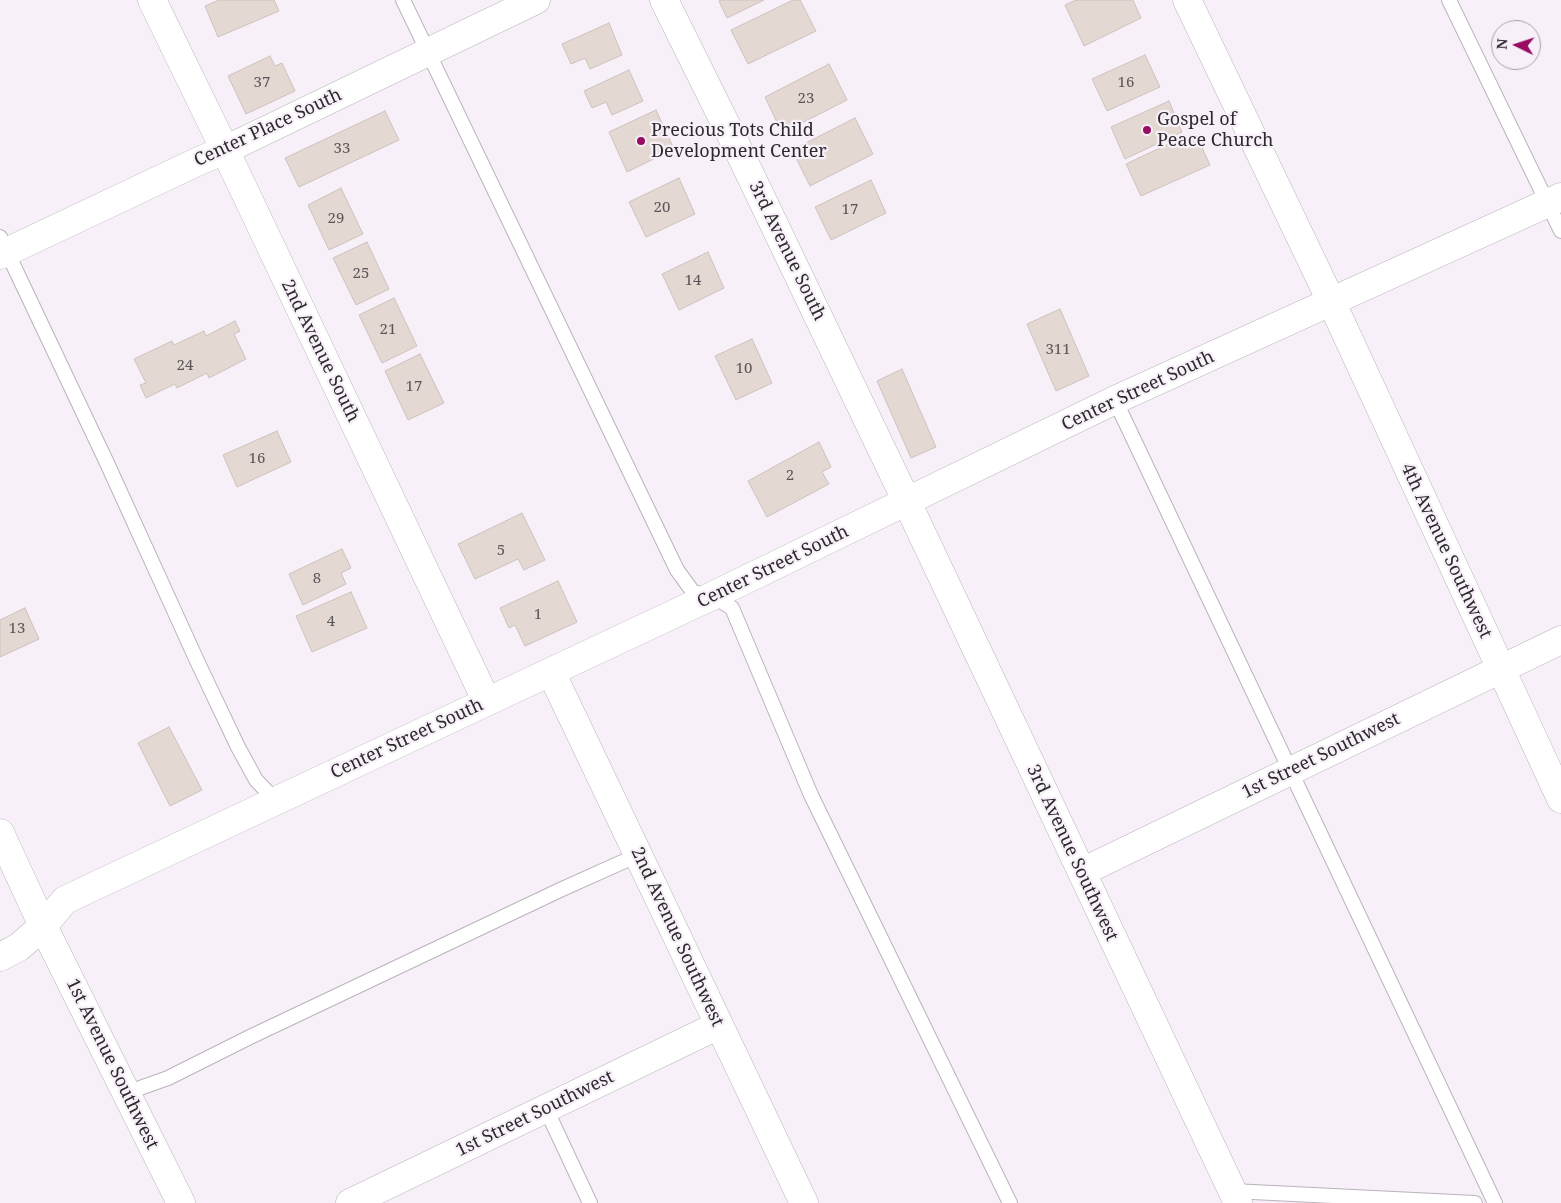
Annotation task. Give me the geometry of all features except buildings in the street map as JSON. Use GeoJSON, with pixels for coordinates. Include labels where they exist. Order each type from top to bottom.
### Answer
{"type":"FeatureCollection","features":[{"type":"Feature","properties":{"kind":"street","name":"2nd Avenue South"},"geometry":{"type":"LineString","coordinates":[[152,0],[487,702]]}},
{"type":"Feature","properties":{"kind":"street","name":"Center Place South"},"geometry":{"type":"LineString","coordinates":[[2,248],[225,150],[536,0]]}},
{"type":"Feature","properties":{"kind":"street","name":"3rd Avenue South"},"geometry":{"type":"LineString","coordinates":[[664,0],[907,502]]}},
{"type":"Feature","properties":{"kind":"street","name":"4th Avenue Southwest"},"geometry":{"type":"LineString","coordinates":[[1187,0],[1331,301],[1561,800]]}},
{"type":"Feature","properties":{"kind":"street","name":"Center Street South"},"geometry":{"type":"LineString","coordinates":[[0,957],[19,947],[43,926],[65,900],[712,596],[1116,400],[1554,200]]}},
{"type":"Feature","properties":{"kind":"street","name":"3rd Avenue Southwest"},"geometry":{"type":"LineString","coordinates":[[907,502],[1235,1197]]}},
{"type":"Feature","properties":{"kind":"street","name":"1st Street Southwest"},"geometry":{"type":"LineString","coordinates":[[1082,872],[1561,640]]}},
{"type":"Feature","properties":{"kind":"street","name":"2nd Avenue Southwest"},"geometry":{"type":"LineString","coordinates":[[552,672],[804,1203]]}},
{"type":"Feature","properties":{"kind":"street","name":"1st Avenue Southwest"},"geometry":{"type":"LineString","coordinates":[[0,833],[43,926],[181,1203]]}},
{"type":"Feature","properties":{"kind":"street","name":"1st Street Southwest"},"geometry":{"type":"LineString","coordinates":[[350,1203],[719,1026]]}},
{"type":"Feature","properties":{"kind":"lane"},"geometry":{"type":"LineString","coordinates":[[402,0],[677,570],[693,592],[712,596],[732,608],[811,795],[1010,1203]]}},
{"type":"Feature","properties":{"kind":"lane"},"geometry":{"type":"LineString","coordinates":[[1449,0],[1554,200],[1561,231]]}},
{"type":"Feature","properties":{"kind":"lane"},"geometry":{"type":"LineString","coordinates":[[2,248],[107,463],[238,747],[256,780],[275,800]]}},
{"type":"Feature","properties":{"kind":"lane"},"geometry":{"type":"LineString","coordinates":[[1116,400],[1496,1203]]}},
{"type":"Feature","properties":{"kind":"lane"},"geometry":{"type":"LineString","coordinates":[[126,1093],[168,1078],[250,1037],[638,855]]}},
{"type":"Feature","properties":{"kind":"lane"},"geometry":{"type":"LineString","coordinates":[[546,1109],[590,1203]]}},
{"type":"Feature","properties":{"kind":"lane"},"geometry":{"type":"LineString","coordinates":[[1235,1197],[1475,1203]]}},
{"type":"Feature","properties":{"kind":"place","name":"Gospel of Peace Church"},"geometry":{"type":"Point","coordinates":[1147,130]}},
{"type":"Feature","properties":{"kind":"place","name":"Precious Tots Child Development Center"},"geometry":{"type":"Point","coordinates":[641,141]}}]}
